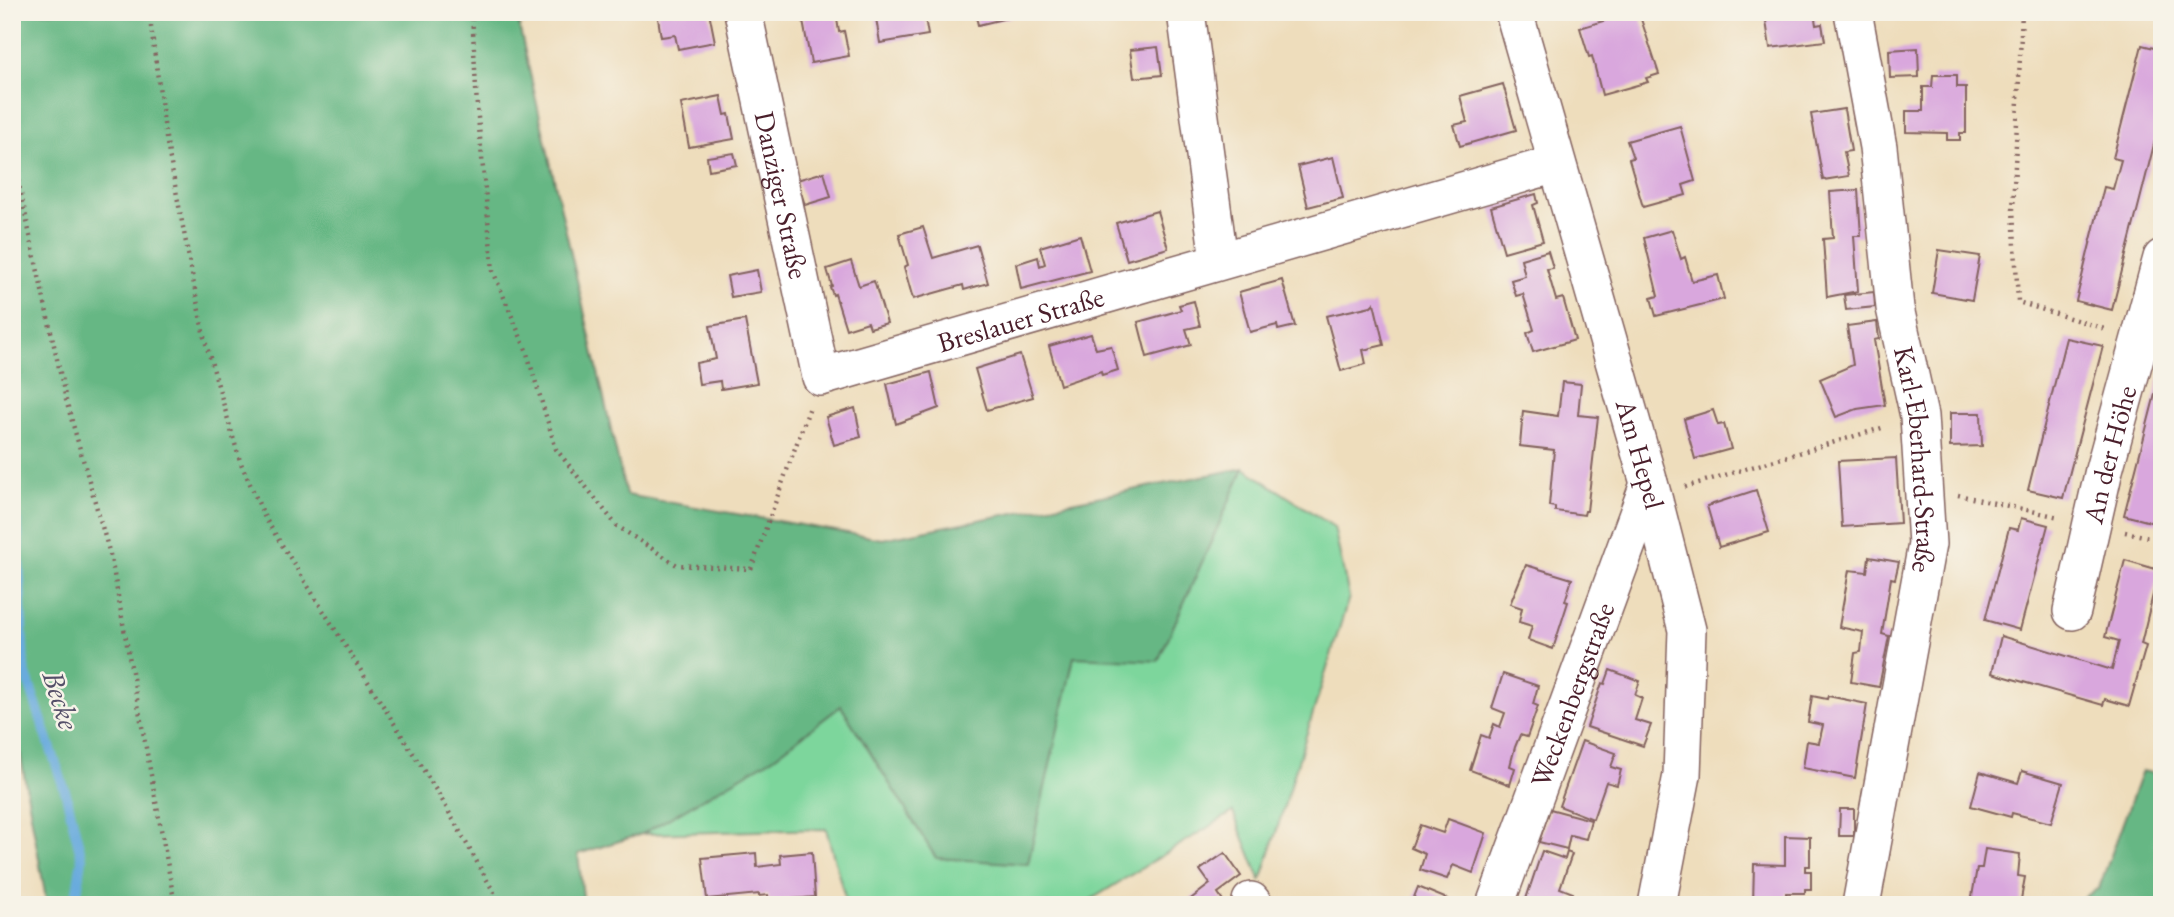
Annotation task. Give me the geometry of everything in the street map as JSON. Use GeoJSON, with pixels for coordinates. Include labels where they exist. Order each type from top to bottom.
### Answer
{"type":"FeatureCollection","features":[{"type":"Feature","properties":{"kind":"street","name":"Danziger Straße"},"geometry":{"type":"LineString","coordinates":[[743,12],[821,377]]}},
{"type":"Feature","properties":{"kind":"street"},"geometry":{"type":"LineString","coordinates":[[1186,12],[1219,260]]}},
{"type":"Feature","properties":{"kind":"street","name":"Am Hepel"},"geometry":{"type":"LineString","coordinates":[[1514,12],[1651,491],[1687,630],[1682,775],[1657,905]]}},
{"type":"Feature","properties":{"kind":"street","name":"Karl-Eberhard-Straße"},"geometry":{"type":"LineString","coordinates":[[1853,12],[1878,147],[1895,308],[1919,416],[1927,544],[1861,905]]}},
{"type":"Feature","properties":{"kind":"street","name":"Breslauer Straße"},"geometry":{"type":"LineString","coordinates":[[821,377],[1556,164]]}},
{"type":"Feature","properties":{"kind":"street","name":"An der Höhe"},"geometry":{"type":"LineString","coordinates":[[2072,611],[2104,470],[2162,258]]}},
{"type":"Feature","properties":{"kind":"street","name":"Weckenbergstraße"},"geometry":{"type":"LineString","coordinates":[[1495,905],[1651,491]]}},
{"type":"Feature","properties":{"kind":"path"},"geometry":{"type":"LineString","coordinates":[[149,12],[166,138],[204,337],[240,461],[265,518],[440,798],[501,905]]}},
{"type":"Feature","properties":{"kind":"path"},"geometry":{"type":"LineString","coordinates":[[472,12],[477,107],[493,271],[526,350],[556,449],[617,526],[677,565],[751,569],[821,377]]}},
{"type":"Feature","properties":{"kind":"path"},"geometry":{"type":"LineString","coordinates":[[2022,12],[2014,209],[2018,302],[2139,340]]}},
{"type":"Feature","properties":{"kind":"path"},"geometry":{"type":"LineString","coordinates":[[12,153],[66,400],[111,558],[175,905]]}},
{"type":"Feature","properties":{"kind":"path"},"geometry":{"type":"LineString","coordinates":[[1651,491],[1919,416]]}},
{"type":"Feature","properties":{"kind":"path"},"geometry":{"type":"LineString","coordinates":[[1923,488],[2162,540]]}},
{"type":"Feature","properties":{"kind":"green space"},"geometry":{"type":"Polygon","coordinates":[[[12,12],[516,12],[626,495],[882,539],[1244,468],[1158,661],[1074,657],[1028,864],[936,858],[841,706],[774,757],[642,834],[578,854],[584,905],[47,905],[12,707],[12,12]]]}},
{"type":"Feature","properties":{"kind":"green space"},"geometry":{"type":"Polygon","coordinates":[[[1244,468],[1334,527],[1349,597],[1261,881],[1233,812],[1082,905],[847,905],[826,829],[642,834],[774,757],[841,706],[936,857],[1027,864],[1074,656],[1158,660],[1244,468]]]}},
{"type":"Feature","properties":{"kind":"green space"},"geometry":{"type":"Polygon","coordinates":[[[2142,771],[2162,775],[2162,905],[2071,905],[2099,888],[2142,771]]]}},
{"type":"Feature","properties":{"kind":"building"},"geometry":{"type":"Polygon","coordinates":[[[657,12],[709,12],[715,42],[678,49],[675,35],[661,37],[657,12]]]}},
{"type":"Feature","properties":{"kind":"building"},"geometry":{"type":"Polygon","coordinates":[[[836,12],[839,32],[844,31],[849,56],[811,63],[802,16],[836,12]]]}},
{"type":"Feature","properties":{"kind":"building"},"geometry":{"type":"Polygon","coordinates":[[[875,12],[924,12],[928,35],[880,43],[875,12]]]}},
{"type":"Feature","properties":{"kind":"building"},"geometry":{"type":"Polygon","coordinates":[[[975,12],[1028,12],[1028,13],[978,25],[975,12]]]}},
{"type":"Feature","properties":{"kind":"building"},"geometry":{"type":"Polygon","coordinates":[[[1075,12],[1098,12],[1098,13],[1077,19],[1075,12]]]}},
{"type":"Feature","properties":{"kind":"building"},"geometry":{"type":"Polygon","coordinates":[[[1814,12],[1816,25],[1822,24],[1825,41],[1770,48],[1765,14],[1814,12]]]}},
{"type":"Feature","properties":{"kind":"building"},"geometry":{"type":"Polygon","coordinates":[[[2150,12],[2162,12],[2162,20],[2149,17],[2150,12]]]}},
{"type":"Feature","properties":{"kind":"building"},"geometry":{"type":"Polygon","coordinates":[[[1626,14],[1627,18],[1640,16],[1659,74],[1646,78],[1648,82],[1602,95],[1592,56],[1589,57],[1580,28],[1626,14]]]}},
{"type":"Feature","properties":{"kind":"building"},"geometry":{"type":"Polygon","coordinates":[[[2142,45],[2162,50],[2162,113],[2112,310],[2076,301],[2104,187],[2113,189],[2121,160],[2113,158],[2142,45]]]}},
{"type":"Feature","properties":{"kind":"building"},"geometry":{"type":"Polygon","coordinates":[[[1158,47],[1162,75],[1134,78],[1130,50],[1158,47]]]}},
{"type":"Feature","properties":{"kind":"building"},"geometry":{"type":"Polygon","coordinates":[[[1918,48],[1919,77],[1890,78],[1889,50],[1918,48]]]}},
{"type":"Feature","properties":{"kind":"building"},"geometry":{"type":"Polygon","coordinates":[[[1933,75],[1957,75],[1957,87],[1966,87],[1966,133],[1960,133],[1960,140],[1947,140],[1947,133],[1906,132],[1906,111],[1923,111],[1923,87],[1932,87],[1933,75]]]}},
{"type":"Feature","properties":{"kind":"building"},"geometry":{"type":"Polygon","coordinates":[[[1503,84],[1516,130],[1460,146],[1454,125],[1467,122],[1460,96],[1503,84]]]}},
{"type":"Feature","properties":{"kind":"building"},"geometry":{"type":"Polygon","coordinates":[[[721,96],[725,115],[729,114],[734,139],[689,147],[681,104],[721,96]]]}},
{"type":"Feature","properties":{"kind":"building"},"geometry":{"type":"Polygon","coordinates":[[[1844,109],[1851,151],[1844,152],[1849,176],[1823,180],[1811,114],[1844,109]]]}},
{"type":"Feature","properties":{"kind":"building"},"geometry":{"type":"Polygon","coordinates":[[[1680,126],[1695,181],[1683,185],[1686,195],[1643,207],[1629,159],[1633,158],[1627,141],[1680,126]]]}},
{"type":"Feature","properties":{"kind":"building"},"geometry":{"type":"Polygon","coordinates":[[[734,153],[737,165],[709,170],[707,157],[734,153]]]}},
{"type":"Feature","properties":{"kind":"building"},"geometry":{"type":"Polygon","coordinates":[[[1333,157],[1343,198],[1308,207],[1298,166],[1333,157]]]}},
{"type":"Feature","properties":{"kind":"building"},"geometry":{"type":"Polygon","coordinates":[[[824,172],[831,197],[805,205],[797,180],[824,172]]]}},
{"type":"Feature","properties":{"kind":"building"},"geometry":{"type":"Polygon","coordinates":[[[1858,190],[1861,236],[1854,236],[1858,291],[1827,297],[1823,239],[1833,238],[1830,192],[1858,190]]]}},
{"type":"Feature","properties":{"kind":"building"},"geometry":{"type":"Polygon","coordinates":[[[1536,194],[1538,203],[1533,205],[1543,241],[1504,252],[1491,207],[1536,194]]]}},
{"type":"Feature","properties":{"kind":"building"},"geometry":{"type":"Polygon","coordinates":[[[1157,211],[1168,248],[1127,260],[1116,223],[1157,211]]]}},
{"type":"Feature","properties":{"kind":"building"},"geometry":{"type":"Polygon","coordinates":[[[923,227],[933,258],[977,245],[988,283],[964,290],[963,285],[913,299],[904,267],[908,265],[899,234],[923,227]]]}},
{"type":"Feature","properties":{"kind":"building"},"geometry":{"type":"Polygon","coordinates":[[[1672,230],[1681,259],[1685,257],[1692,281],[1718,275],[1724,299],[1656,316],[1651,298],[1658,296],[1644,238],[1672,230]]]}},
{"type":"Feature","properties":{"kind":"building"},"geometry":{"type":"Polygon","coordinates":[[[1080,235],[1090,271],[1021,289],[1016,264],[1038,257],[1040,266],[1045,264],[1040,247],[1080,235]]]}},
{"type":"Feature","properties":{"kind":"building"},"geometry":{"type":"Polygon","coordinates":[[[1939,250],[1980,256],[1972,300],[1932,293],[1939,250]]]}},
{"type":"Feature","properties":{"kind":"building"},"geometry":{"type":"Polygon","coordinates":[[[1548,251],[1553,268],[1547,269],[1556,300],[1563,298],[1575,340],[1533,352],[1527,333],[1534,330],[1523,294],[1516,296],[1511,280],[1525,276],[1521,259],[1548,251]]]}},
{"type":"Feature","properties":{"kind":"building"},"geometry":{"type":"Polygon","coordinates":[[[851,261],[859,286],[874,281],[887,323],[870,328],[868,322],[846,329],[835,294],[833,295],[830,287],[832,286],[827,269],[851,261]]]}},
{"type":"Feature","properties":{"kind":"building"},"geometry":{"type":"Polygon","coordinates":[[[757,270],[761,292],[731,297],[727,276],[757,270]]]}},
{"type":"Feature","properties":{"kind":"building"},"geometry":{"type":"Polygon","coordinates":[[[1282,280],[1295,326],[1278,330],[1277,325],[1250,332],[1239,292],[1282,280]]]}},
{"type":"Feature","properties":{"kind":"building"},"geometry":{"type":"Polygon","coordinates":[[[1874,292],[1875,307],[1846,310],[1844,295],[1874,292]]]}},
{"type":"Feature","properties":{"kind":"building"},"geometry":{"type":"Polygon","coordinates":[[[1194,301],[1200,326],[1186,329],[1191,345],[1147,357],[1138,322],[1181,310],[1179,305],[1194,301]]]}},
{"type":"Feature","properties":{"kind":"building"},"geometry":{"type":"Polygon","coordinates":[[[1374,303],[1384,345],[1363,350],[1366,364],[1341,371],[1326,316],[1371,306],[1374,303]]]}},
{"type":"Feature","properties":{"kind":"building"},"geometry":{"type":"Polygon","coordinates":[[[745,320],[757,383],[721,389],[720,381],[699,384],[696,363],[716,359],[710,326],[745,320]]]}},
{"type":"Feature","properties":{"kind":"building"},"geometry":{"type":"Polygon","coordinates":[[[1877,322],[1879,339],[1874,340],[1885,405],[1857,409],[1836,417],[1820,379],[1853,365],[1847,326],[1877,322]]]}},
{"type":"Feature","properties":{"kind":"building"},"geometry":{"type":"Polygon","coordinates":[[[1091,334],[1096,349],[1111,346],[1118,370],[1102,375],[1101,371],[1060,385],[1049,346],[1091,334]]]}},
{"type":"Feature","properties":{"kind":"building"},"geometry":{"type":"Polygon","coordinates":[[[2066,338],[2103,346],[2063,498],[2028,490],[2066,338]]]}},
{"type":"Feature","properties":{"kind":"building"},"geometry":{"type":"Polygon","coordinates":[[[1020,355],[1033,397],[987,410],[975,369],[1020,355]]]}},
{"type":"Feature","properties":{"kind":"building"},"geometry":{"type":"Polygon","coordinates":[[[2161,371],[2162,509],[2158,524],[2124,515],[2161,371]]]}},
{"type":"Feature","properties":{"kind":"building"},"geometry":{"type":"Polygon","coordinates":[[[931,372],[939,408],[896,424],[887,384],[931,372]]]}},
{"type":"Feature","properties":{"kind":"building"},"geometry":{"type":"Polygon","coordinates":[[[1562,382],[1581,384],[1578,415],[1598,417],[1587,511],[1584,515],[1555,511],[1555,507],[1549,506],[1554,450],[1520,446],[1523,411],[1558,416],[1562,382]]]}},
{"type":"Feature","properties":{"kind":"building"},"geometry":{"type":"Polygon","coordinates":[[[855,408],[861,437],[834,445],[826,417],[855,408]]]}},
{"type":"Feature","properties":{"kind":"building"},"geometry":{"type":"Polygon","coordinates":[[[1713,410],[1718,425],[1724,424],[1731,449],[1695,459],[1684,419],[1713,410]]]}},
{"type":"Feature","properties":{"kind":"building"},"geometry":{"type":"Polygon","coordinates":[[[1950,413],[1981,413],[1982,446],[1950,447],[1950,413]]]}},
{"type":"Feature","properties":{"kind":"building"},"geometry":{"type":"Polygon","coordinates":[[[1896,458],[1900,523],[1842,527],[1838,461],[1896,458]]]}},
{"type":"Feature","properties":{"kind":"building"},"geometry":{"type":"Polygon","coordinates":[[[1756,490],[1769,532],[1719,547],[1707,506],[1756,490]]]}},
{"type":"Feature","properties":{"kind":"building"},"geometry":{"type":"Polygon","coordinates":[[[2021,518],[2048,525],[2020,630],[1985,620],[2009,528],[2018,530],[2021,518]]]}},
{"type":"Feature","properties":{"kind":"building"},"geometry":{"type":"Polygon","coordinates":[[[1869,557],[1899,562],[1895,579],[1891,578],[1882,634],[1889,636],[1879,687],[1851,682],[1855,653],[1861,652],[1863,632],[1839,627],[1849,570],[1867,572],[1869,557]]]}},
{"type":"Feature","properties":{"kind":"building"},"geometry":{"type":"Polygon","coordinates":[[[2125,560],[2159,570],[2141,644],[2146,646],[2129,706],[2105,699],[2103,705],[1992,673],[2001,636],[2112,670],[2119,641],[2105,637],[2125,560]]]}},
{"type":"Feature","properties":{"kind":"building"},"geometry":{"type":"Polygon","coordinates":[[[1526,565],[1572,579],[1565,601],[1568,602],[1553,649],[1528,640],[1532,626],[1519,622],[1522,608],[1510,604],[1526,565]]]}},
{"type":"Feature","properties":{"kind":"building"},"geometry":{"type":"Polygon","coordinates":[[[1610,670],[1640,681],[1635,695],[1642,698],[1635,720],[1651,725],[1643,746],[1587,727],[1602,683],[1605,684],[1610,670]]]}},
{"type":"Feature","properties":{"kind":"building"},"geometry":{"type":"Polygon","coordinates":[[[1503,674],[1538,686],[1533,704],[1538,706],[1527,737],[1520,735],[1515,747],[1510,766],[1515,768],[1510,785],[1470,770],[1481,735],[1489,738],[1494,724],[1500,727],[1505,713],[1492,708],[1503,674]]]}},
{"type":"Feature","properties":{"kind":"building"},"geometry":{"type":"Polygon","coordinates":[[[1812,696],[1827,699],[1828,696],[1867,704],[1855,778],[1803,768],[1807,741],[1819,743],[1823,725],[1808,722],[1812,696]]]}},
{"type":"Feature","properties":{"kind":"building"},"geometry":{"type":"Polygon","coordinates":[[[1582,741],[1616,753],[1611,767],[1621,770],[1617,785],[1606,782],[1593,819],[1559,806],[1582,741]]]}},
{"type":"Feature","properties":{"kind":"building"},"geometry":{"type":"Polygon","coordinates":[[[2022,771],[2063,783],[2051,823],[2012,813],[2011,817],[1971,806],[1980,772],[2018,783],[2022,771]]]}},
{"type":"Feature","properties":{"kind":"building"},"geometry":{"type":"Polygon","coordinates":[[[1550,809],[1591,820],[1586,839],[1570,835],[1567,849],[1539,842],[1550,809]]]}},
{"type":"Feature","properties":{"kind":"building"},"geometry":{"type":"Polygon","coordinates":[[[1840,809],[1854,809],[1854,836],[1839,836],[1840,809]]]}},
{"type":"Feature","properties":{"kind":"building"},"geometry":{"type":"Polygon","coordinates":[[[1448,819],[1486,833],[1473,873],[1453,865],[1447,879],[1420,870],[1425,854],[1411,848],[1420,825],[1443,833],[1448,819]]]}},
{"type":"Feature","properties":{"kind":"building"},"geometry":{"type":"Polygon","coordinates":[[[1785,836],[1810,837],[1810,866],[1805,866],[1805,871],[1811,871],[1811,889],[1805,889],[1805,893],[1786,893],[1786,905],[1753,905],[1754,864],[1785,865],[1785,836]]]}},
{"type":"Feature","properties":{"kind":"building"},"geometry":{"type":"Polygon","coordinates":[[[1985,849],[2020,854],[2018,876],[2025,877],[2020,905],[1971,902],[1977,868],[1982,868],[1985,849]]]}},
{"type":"Feature","properties":{"kind":"building"},"geometry":{"type":"Polygon","coordinates":[[[1542,851],[1565,859],[1567,852],[1572,854],[1560,888],[1573,893],[1568,905],[1524,905],[1542,851]]]}},
{"type":"Feature","properties":{"kind":"building"},"geometry":{"type":"Polygon","coordinates":[[[812,852],[815,897],[769,901],[768,895],[759,894],[707,899],[702,858],[756,853],[757,867],[781,864],[780,855],[812,852]]]}},
{"type":"Feature","properties":{"kind":"building"},"geometry":{"type":"Polygon","coordinates":[[[1225,853],[1241,876],[1218,893],[1226,905],[1183,905],[1210,884],[1200,870],[1225,853]]]}},
{"type":"Feature","properties":{"kind":"building"},"geometry":{"type":"Polygon","coordinates":[[[1418,887],[1457,903],[1411,905],[1418,887]]]}},
{"type":"Feature","properties":{"kind":"waterway","name":"Becke"},"geometry":{"type":"LineString","coordinates":[[12,506],[17,525],[24,668],[66,794],[82,859],[75,905]]}}]}
